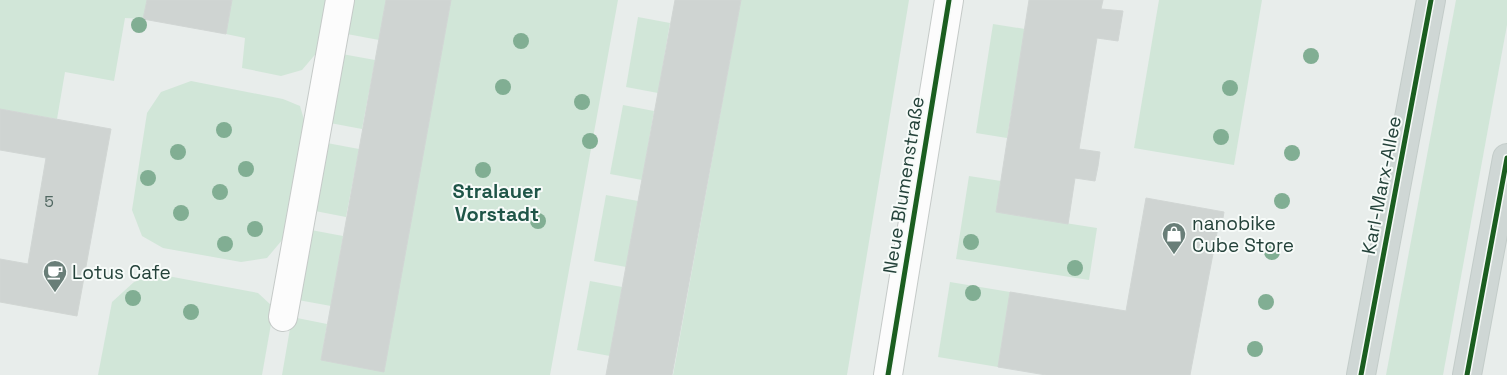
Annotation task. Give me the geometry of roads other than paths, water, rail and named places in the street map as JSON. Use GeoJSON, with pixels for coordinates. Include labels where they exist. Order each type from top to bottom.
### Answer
{"type":"FeatureCollection","features":[{"type":"Feature","properties":{"kind":"main road","name":"Karl-Marx-Allee"},"geometry":{"type":"LineString","coordinates":[[1361,375],[1431,0]]}},
{"type":"Feature","properties":{"kind":"main road"},"geometry":{"type":"LineString","coordinates":[[1467,375],[1507,158]]}},
{"type":"Feature","properties":{"kind":"street"},"geometry":{"type":"LineString","coordinates":[[284,316],[340,0]]}},
{"type":"Feature","properties":{"kind":"street","name":"Neue Blumenstraße"},"geometry":{"type":"LineString","coordinates":[[888,375],[950,0]]}},
{"type":"Feature","properties":{"kind":"place","name":"nanobike Cube Store"},"geometry":{"type":"Point","coordinates":[1174,255]}},
{"type":"Feature","properties":{"kind":"place","name":"Lotus Cafe"},"geometry":{"type":"Point","coordinates":[55,293]}},
{"type":"Feature","properties":{"kind":"district","name":"Stralauer Vorstadt"},"geometry":{"type":"Point","coordinates":[497,202]}}]}
